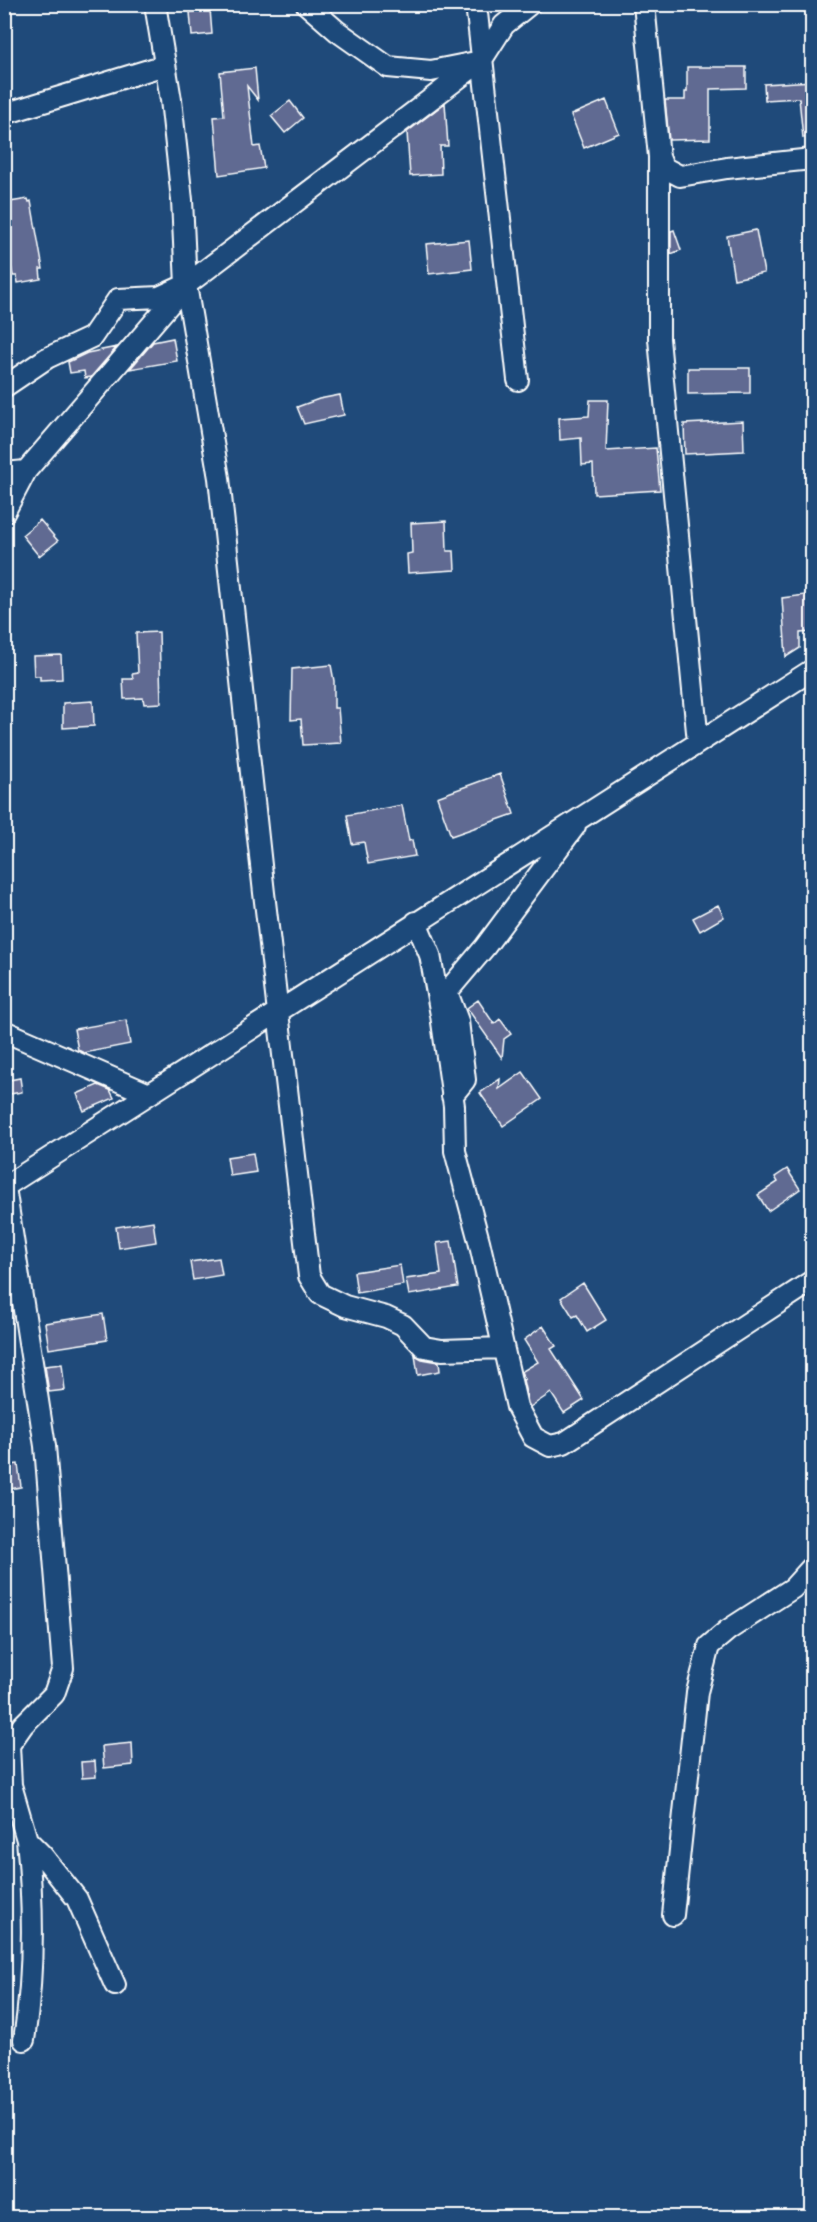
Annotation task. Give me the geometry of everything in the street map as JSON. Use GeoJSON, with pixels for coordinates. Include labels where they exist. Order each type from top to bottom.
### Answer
{"type":"FeatureCollection","features":[{"type":"Feature","properties":{"kind":"street"},"geometry":{"type":"LineString","coordinates":[[155,4],[171,100],[182,200],[186,285],[219,478],[277,1012],[309,1276],[320,1294],[345,1306],[387,1317],[403,1325],[424,1347],[442,1350],[503,1348]]}},
{"type":"Feature","properties":{"kind":"street"},"geometry":{"type":"LineString","coordinates":[[306,4],[337,31],[388,67],[431,71],[481,61]]}},
{"type":"Feature","properties":{"kind":"street"},"geometry":{"type":"LineString","coordinates":[[476,4],[518,380]]}},
{"type":"Feature","properties":{"kind":"street"},"geometry":{"type":"LineString","coordinates":[[4,513],[26,471],[186,285],[481,61],[504,25],[530,4]]}},
{"type":"Feature","properties":{"kind":"street"},"geometry":{"type":"LineString","coordinates":[[644,4],[659,157],[659,339],[698,742]]}},
{"type":"Feature","properties":{"kind":"street"},"geometry":{"type":"LineString","coordinates":[[4,114],[165,65]]}},
{"type":"Feature","properties":{"kind":"street"},"geometry":{"type":"LineString","coordinates":[[659,157],[663,166],[680,176],[726,168],[813,159]]}},
{"type":"Feature","properties":{"kind":"street"},"geometry":{"type":"LineString","coordinates":[[4,387],[47,358],[92,337],[118,298],[159,297],[186,285]]}},
{"type":"Feature","properties":{"kind":"street"},"geometry":{"type":"LineString","coordinates":[[4,473],[26,471]]}},
{"type":"Feature","properties":{"kind":"street"},"geometry":{"type":"LineString","coordinates":[[24,2040],[31,1995],[32,1888],[27,1840],[11,1785],[9,1745],[23,1725],[54,1694],[63,1668],[45,1446],[5,1187],[813,670]]}},
{"type":"Feature","properties":{"kind":"street"},"geometry":{"type":"LineString","coordinates":[[453,1096],[465,1080],[458,1021],[447,992],[485,947],[582,816]]}},
{"type":"Feature","properties":{"kind":"street"},"geometry":{"type":"LineString","coordinates":[[416,922],[430,955],[441,1015],[453,1096],[455,1150],[479,1241],[517,1407],[534,1437],[550,1446],[564,1443],[813,1281]]}},
{"type":"Feature","properties":{"kind":"street"},"geometry":{"type":"LineString","coordinates":[[4,1032],[149,1094]]}},
{"type":"Feature","properties":{"kind":"street"},"geometry":{"type":"LineString","coordinates":[[674,1915],[697,1692],[709,1646],[728,1630],[793,1588],[813,1567]]}},
{"type":"Feature","properties":{"kind":"street"},"geometry":{"type":"LineString","coordinates":[[27,1840],[77,1899],[115,1985]]}},
{"type":"Feature","properties":{"kind":"building"},"geometry":{"type":"Polygon","coordinates":[[[210,9],[212,34],[192,36],[190,12],[210,9]]]}},
{"type":"Feature","properties":{"kind":"building"},"geometry":{"type":"Polygon","coordinates":[[[687,67],[746,67],[746,88],[710,89],[710,139],[669,140],[665,100],[685,100],[687,67]]]}},
{"type":"Feature","properties":{"kind":"building"},"geometry":{"type":"Polygon","coordinates":[[[255,68],[258,100],[247,86],[254,147],[260,146],[264,168],[219,175],[214,117],[224,116],[220,72],[255,68]]]}},
{"type":"Feature","properties":{"kind":"building"},"geometry":{"type":"Polygon","coordinates":[[[813,81],[813,137],[803,138],[799,98],[765,100],[764,84],[813,81]]]}},
{"type":"Feature","properties":{"kind":"building"},"geometry":{"type":"Polygon","coordinates":[[[606,100],[619,133],[584,148],[571,115],[606,100]]]}},
{"type":"Feature","properties":{"kind":"building"},"geometry":{"type":"Polygon","coordinates":[[[290,101],[303,118],[285,133],[271,116],[290,101]]]}},
{"type":"Feature","properties":{"kind":"building"},"geometry":{"type":"Polygon","coordinates":[[[445,103],[448,146],[440,146],[441,174],[410,176],[407,132],[445,103]]]}},
{"type":"Feature","properties":{"kind":"building"},"geometry":{"type":"Polygon","coordinates":[[[28,199],[29,202],[31,201],[43,269],[40,269],[41,279],[18,283],[17,276],[13,276],[4,231],[4,203],[28,199]]]}},
{"type":"Feature","properties":{"kind":"building"},"geometry":{"type":"Polygon","coordinates":[[[674,230],[681,250],[671,254],[671,231],[674,230]]]}},
{"type":"Feature","properties":{"kind":"building"},"geometry":{"type":"Polygon","coordinates":[[[756,230],[764,273],[734,279],[727,236],[756,230]]]}},
{"type":"Feature","properties":{"kind":"building"},"geometry":{"type":"Polygon","coordinates":[[[469,240],[472,269],[429,274],[426,244],[469,240]]]}},
{"type":"Feature","properties":{"kind":"building"},"geometry":{"type":"Polygon","coordinates":[[[173,338],[177,361],[130,369],[153,342],[173,338]]]}},
{"type":"Feature","properties":{"kind":"building"},"geometry":{"type":"Polygon","coordinates":[[[117,347],[91,377],[85,378],[84,371],[70,373],[68,362],[87,353],[117,347]]]}},
{"type":"Feature","properties":{"kind":"building"},"geometry":{"type":"Polygon","coordinates":[[[688,368],[750,368],[750,393],[688,394],[688,368]]]}},
{"type":"Feature","properties":{"kind":"building"},"geometry":{"type":"Polygon","coordinates":[[[340,395],[344,415],[304,424],[297,407],[340,395]]]}},
{"type":"Feature","properties":{"kind":"building"},"geometry":{"type":"Polygon","coordinates":[[[590,400],[608,400],[606,451],[656,448],[660,490],[594,494],[593,464],[582,465],[581,438],[560,440],[559,418],[589,416],[590,400]]]}},
{"type":"Feature","properties":{"kind":"building"},"geometry":{"type":"Polygon","coordinates":[[[743,421],[744,451],[685,454],[684,424],[743,421]]]}},
{"type":"Feature","properties":{"kind":"building"},"geometry":{"type":"Polygon","coordinates":[[[40,520],[58,541],[39,556],[22,535],[40,520]]]}},
{"type":"Feature","properties":{"kind":"building"},"geometry":{"type":"Polygon","coordinates":[[[446,521],[447,551],[454,551],[455,570],[408,573],[407,554],[412,553],[411,523],[446,521]]]}},
{"type":"Feature","properties":{"kind":"building"},"geometry":{"type":"Polygon","coordinates":[[[813,594],[813,632],[800,633],[800,648],[786,657],[782,598],[813,594]]]}},
{"type":"Feature","properties":{"kind":"building"},"geometry":{"type":"Polygon","coordinates":[[[159,632],[161,703],[144,704],[143,698],[124,699],[123,679],[133,679],[132,674],[138,673],[136,633],[159,632]]]}},
{"type":"Feature","properties":{"kind":"building"},"geometry":{"type":"Polygon","coordinates":[[[61,655],[62,679],[40,680],[40,676],[34,676],[33,656],[61,655]]]}},
{"type":"Feature","properties":{"kind":"building"},"geometry":{"type":"Polygon","coordinates":[[[331,665],[334,681],[334,708],[338,708],[341,743],[303,745],[301,719],[291,720],[292,669],[331,665]]]}},
{"type":"Feature","properties":{"kind":"building"},"geometry":{"type":"Polygon","coordinates":[[[93,701],[94,726],[63,728],[63,703],[93,701]]]}},
{"type":"Feature","properties":{"kind":"building"},"geometry":{"type":"Polygon","coordinates":[[[500,774],[514,814],[451,836],[437,797],[500,774]]]}},
{"type":"Feature","properties":{"kind":"building"},"geometry":{"type":"Polygon","coordinates":[[[402,805],[409,841],[412,840],[415,856],[368,864],[364,842],[352,844],[347,815],[402,805]]]}},
{"type":"Feature","properties":{"kind":"building"},"geometry":{"type":"Polygon","coordinates":[[[718,905],[724,917],[700,931],[693,918],[718,905]]]}},
{"type":"Feature","properties":{"kind":"building"},"geometry":{"type":"Polygon","coordinates":[[[478,1000],[494,1024],[500,1019],[511,1034],[504,1039],[502,1058],[467,1008],[478,1000]]]}},
{"type":"Feature","properties":{"kind":"building"},"geometry":{"type":"Polygon","coordinates":[[[126,1020],[130,1044],[84,1053],[78,1050],[74,1029],[126,1020]]]}},
{"type":"Feature","properties":{"kind":"building"},"geometry":{"type":"Polygon","coordinates":[[[523,1072],[542,1099],[503,1126],[480,1093],[500,1079],[499,1089],[523,1072]]]}},
{"type":"Feature","properties":{"kind":"building"},"geometry":{"type":"Polygon","coordinates":[[[20,1078],[22,1092],[4,1095],[4,1081],[20,1078]]]}},
{"type":"Feature","properties":{"kind":"building"},"geometry":{"type":"Polygon","coordinates":[[[98,1085],[110,1090],[114,1098],[84,1111],[77,1094],[98,1085]]]}},
{"type":"Feature","properties":{"kind":"building"},"geometry":{"type":"Polygon","coordinates":[[[253,1153],[256,1172],[230,1176],[227,1157],[253,1153]]]}},
{"type":"Feature","properties":{"kind":"building"},"geometry":{"type":"Polygon","coordinates":[[[787,1169],[800,1189],[768,1211],[758,1195],[778,1182],[775,1177],[787,1169]]]}},
{"type":"Feature","properties":{"kind":"building"},"geometry":{"type":"Polygon","coordinates":[[[153,1221],[156,1242],[119,1248],[116,1227],[153,1221]]]}},
{"type":"Feature","properties":{"kind":"building"},"geometry":{"type":"Polygon","coordinates":[[[451,1241],[458,1287],[409,1295],[406,1279],[441,1274],[437,1243],[451,1241]]]}},
{"type":"Feature","properties":{"kind":"building"},"geometry":{"type":"Polygon","coordinates":[[[219,1258],[222,1275],[193,1280],[190,1262],[219,1258]]]}},
{"type":"Feature","properties":{"kind":"building"},"geometry":{"type":"Polygon","coordinates":[[[400,1265],[403,1285],[357,1293],[354,1272],[400,1265]]]}},
{"type":"Feature","properties":{"kind":"building"},"geometry":{"type":"Polygon","coordinates":[[[583,1283],[606,1320],[587,1332],[577,1315],[573,1317],[561,1298],[583,1283]]]}},
{"type":"Feature","properties":{"kind":"building"},"geometry":{"type":"Polygon","coordinates":[[[103,1314],[107,1340],[49,1349],[45,1323],[103,1314]]]}},
{"type":"Feature","properties":{"kind":"building"},"geometry":{"type":"Polygon","coordinates":[[[543,1326],[556,1346],[551,1349],[584,1400],[564,1413],[551,1393],[530,1407],[528,1403],[523,1380],[525,1379],[521,1372],[538,1362],[524,1340],[543,1326]]]}},
{"type":"Feature","properties":{"kind":"building"},"geometry":{"type":"Polygon","coordinates":[[[415,1355],[422,1359],[439,1362],[440,1371],[418,1375],[415,1355]]]}},
{"type":"Feature","properties":{"kind":"building"},"geometry":{"type":"Polygon","coordinates":[[[62,1364],[65,1390],[49,1392],[45,1366],[62,1364]]]}},
{"type":"Feature","properties":{"kind":"building"},"geometry":{"type":"Polygon","coordinates":[[[18,1464],[21,1487],[4,1490],[4,1466],[18,1464]]]}},
{"type":"Feature","properties":{"kind":"building"},"geometry":{"type":"Polygon","coordinates":[[[132,1743],[133,1765],[104,1768],[102,1746],[132,1743]]]}},
{"type":"Feature","properties":{"kind":"building"},"geometry":{"type":"Polygon","coordinates":[[[95,1761],[96,1777],[82,1778],[81,1762],[95,1761]]]}}]}
